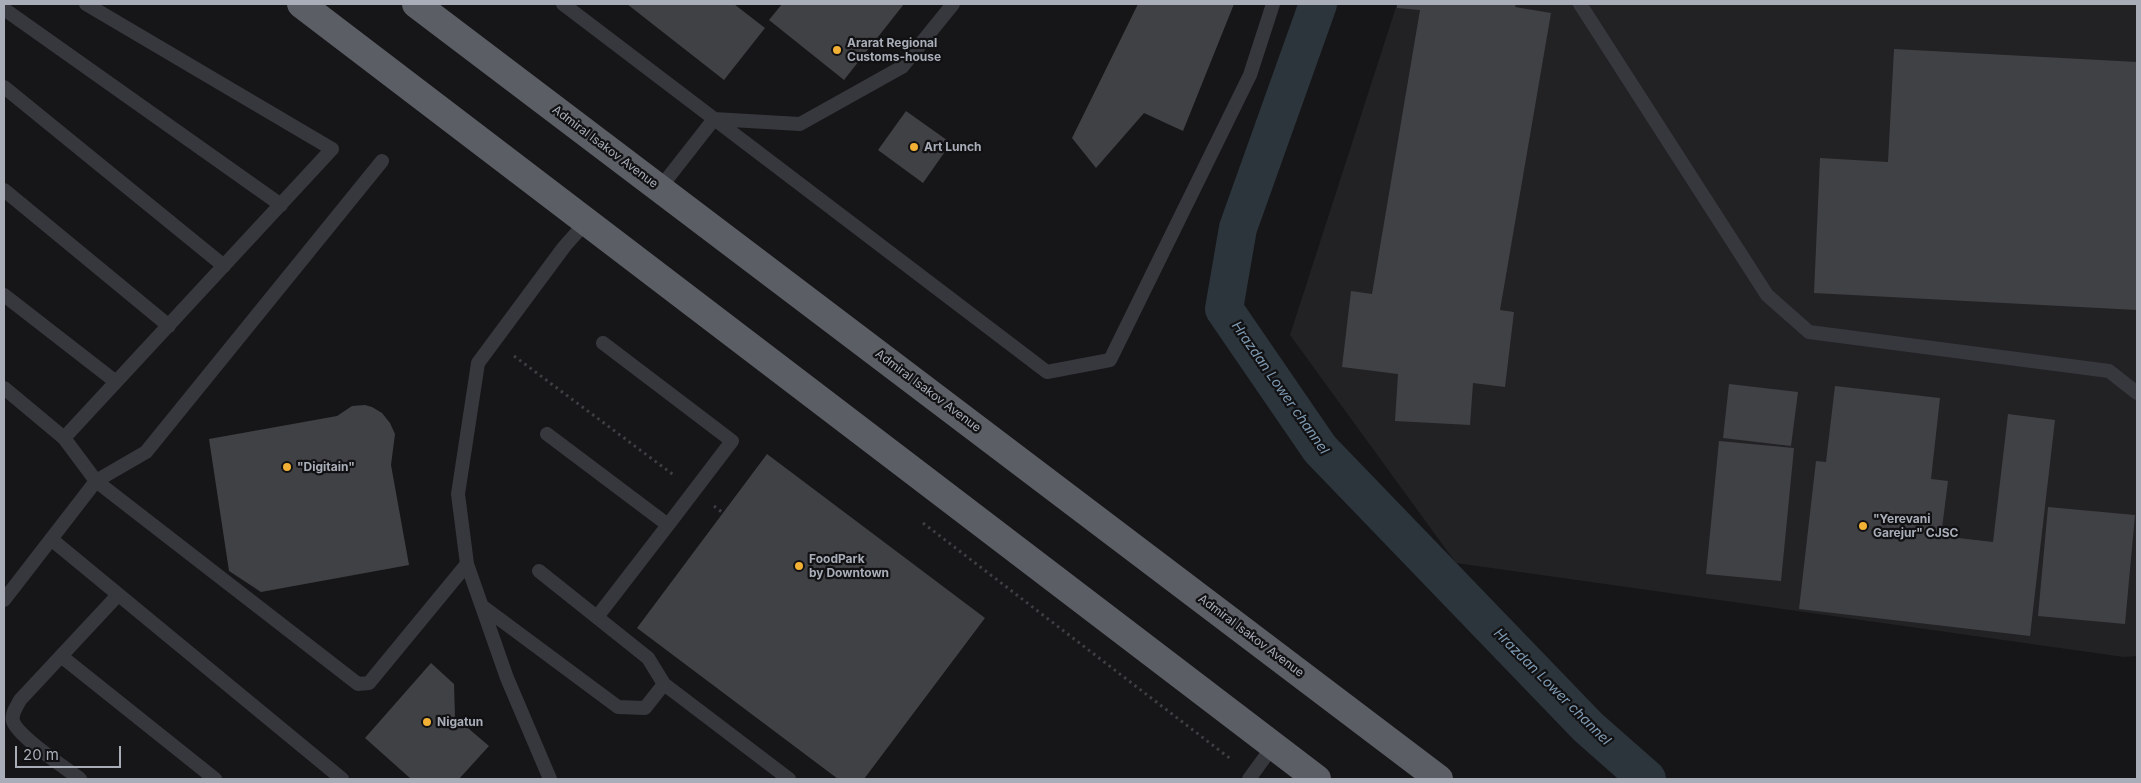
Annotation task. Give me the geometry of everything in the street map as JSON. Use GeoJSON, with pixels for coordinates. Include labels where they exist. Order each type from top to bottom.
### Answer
{"type":"FeatureCollection","features":[{"type":"Feature","properties":{"kind":"highway"},"geometry":{"type":"LineString","coordinates":[[301,4],[1317,779]]}},
{"type":"Feature","properties":{"kind":"highway","name":"Admiral Isakov Avenue"},"geometry":{"type":"LineString","coordinates":[[416,4],[1439,779]]}},
{"type":"Feature","properties":{"kind":"lane"},"geometry":{"type":"LineString","coordinates":[[64,438],[332,149],[86,4]]}},
{"type":"Feature","properties":{"kind":"lane"},"geometry":{"type":"LineString","coordinates":[[563,4],[1047,372],[1110,360],[1250,75],[1273,4]]}},
{"type":"Feature","properties":{"kind":"lane"},"geometry":{"type":"LineString","coordinates":[[714,119],[800,124],[902,67],[953,4]]}},
{"type":"Feature","properties":{"kind":"lane"},"geometry":{"type":"LineString","coordinates":[[1580,4],[1767,295],[1809,332],[2109,371],[2137,393]]}},
{"type":"Feature","properties":{"kind":"lane"},"geometry":{"type":"LineString","coordinates":[[4,6],[281,205]]}},
{"type":"Feature","properties":{"kind":"lane"},"geometry":{"type":"LineString","coordinates":[[4,87],[224,266]]}},
{"type":"Feature","properties":{"kind":"lane"},"geometry":{"type":"LineString","coordinates":[[660,188],[714,119]]}},
{"type":"Feature","properties":{"kind":"lane"},"geometry":{"type":"LineString","coordinates":[[4,600],[96,481],[146,452],[382,161]]}},
{"type":"Feature","properties":{"kind":"lane"},"geometry":{"type":"LineString","coordinates":[[4,190],[169,326]]}},
{"type":"Feature","properties":{"kind":"lane"},"geometry":{"type":"LineString","coordinates":[[550,779],[507,678],[467,564],[458,494],[478,363],[564,247],[586,222]]}},
{"type":"Feature","properties":{"kind":"lane"},"geometry":{"type":"LineString","coordinates":[[4,295],[116,382]]}},
{"type":"Feature","properties":{"kind":"lane"},"geometry":{"type":"LineString","coordinates":[[597,617],[732,441],[603,343]]}},
{"type":"Feature","properties":{"kind":"lane"},"geometry":{"type":"LineString","coordinates":[[4,388],[64,438],[96,481],[358,684],[369,683],[467,564]]}},
{"type":"Feature","properties":{"kind":"lane"},"geometry":{"type":"LineString","coordinates":[[547,434],[668,525]]}},
{"type":"Feature","properties":{"kind":"lane"},"geometry":{"type":"LineString","coordinates":[[51,539],[342,779]]}},
{"type":"Feature","properties":{"kind":"lane"},"geometry":{"type":"LineString","coordinates":[[539,570],[648,658],[664,684],[789,779]]}},
{"type":"Feature","properties":{"kind":"lane"},"geometry":{"type":"LineString","coordinates":[[80,779],[20,733],[13,721],[13,712],[20,700],[118,595]]}},
{"type":"Feature","properties":{"kind":"lane"},"geometry":{"type":"LineString","coordinates":[[482,606],[618,707],[645,708],[664,684]]}},
{"type":"Feature","properties":{"kind":"lane"},"geometry":{"type":"LineString","coordinates":[[61,656],[215,779]]}},
{"type":"Feature","properties":{"kind":"lane"},"geometry":{"type":"LineString","coordinates":[[1249,779],[1273,746]]}},
{"type":"Feature","properties":{"kind":"path"},"geometry":{"type":"LineString","coordinates":[[524,363],[723,513]]}},
{"type":"Feature","properties":{"kind":"shaded area"},"geometry":{"type":"Polygon","coordinates":[[[1397,4],[2137,4],[2137,656],[2124,657],[1456,563],[1290,335],[1397,4]]]}},
{"type":"Feature","properties":{"kind":"building"},"geometry":{"type":"Polygon","coordinates":[[[627,4],[734,4],[765,28],[724,80],[627,4]]]}},
{"type":"Feature","properties":{"kind":"building","name":"Ararat Regional Customs-house"},"geometry":{"type":"Polygon","coordinates":[[[782,4],[904,4],[844,80],[769,20],[782,4]]]}},
{"type":"Feature","properties":{"kind":"building"},"geometry":{"type":"Polygon","coordinates":[[[1138,4],[1234,4],[1183,131],[1144,113],[1096,168],[1072,138],[1138,4]]]}},
{"type":"Feature","properties":{"kind":"building"},"geometry":{"type":"Polygon","coordinates":[[[1397,4],[1516,4],[1515,7],[1551,13],[1500,310],[1514,312],[1505,387],[1473,383],[1470,425],[1395,421],[1398,374],[1342,367],[1351,291],[1372,294],[1420,10],[1397,8],[1397,4]]]}},
{"type":"Feature","properties":{"kind":"building"},"geometry":{"type":"Polygon","coordinates":[[[1894,49],[2137,62],[2137,310],[1814,293],[1820,158],[1888,162],[1894,49]]]}},
{"type":"Feature","properties":{"kind":"building","name":"Art Lunch"},"geometry":{"type":"Polygon","coordinates":[[[906,111],[951,143],[923,183],[878,150],[906,111]]]}},
{"type":"Feature","properties":{"kind":"building"},"geometry":{"type":"Polygon","coordinates":[[[1729,384],[1798,392],[1791,446],[1723,438],[1729,384]]]}},
{"type":"Feature","properties":{"kind":"building"},"geometry":{"type":"Polygon","coordinates":[[[1835,386],[1940,398],[1931,479],[1948,481],[1941,536],[1993,542],[2008,414],[2055,420],[2030,636],[1799,609],[1816,461],[1826,462],[1835,386]]]}},
{"type":"Feature","properties":{"kind":"building"},"geometry":{"type":"Polygon","coordinates":[[[365,405],[382,413],[390,423],[395,434],[391,465],[409,565],[261,592],[229,571],[209,439],[337,416],[352,406],[365,405]]]}},
{"type":"Feature","properties":{"kind":"building"},"geometry":{"type":"Polygon","coordinates":[[[1719,441],[1794,448],[1781,581],[1706,574],[1719,441]]]}},
{"type":"Feature","properties":{"kind":"building","name":"FoodPark by Downtown"},"geometry":{"type":"Polygon","coordinates":[[[767,454],[985,618],[864,779],[838,779],[637,628],[767,454]]]}},
{"type":"Feature","properties":{"kind":"building"},"geometry":{"type":"Polygon","coordinates":[[[2048,507],[2135,515],[2125,624],[2038,616],[2048,507]]]}},
{"type":"Feature","properties":{"kind":"building"},"geometry":{"type":"Polygon","coordinates":[[[431,663],[454,684],[455,717],[489,746],[459,779],[411,779],[365,738],[431,663]]]}},
{"type":"Feature","properties":{"kind":"waterway","name":"Hrazdan Lower channel"},"geometry":{"type":"LineString","coordinates":[[1318,4],[1238,228],[1224,309],[1320,449],[1588,727],[1647,779]]}},
{"type":"Feature","properties":{"kind":"place","name":"Ararat Regional Customs-house"},"geometry":{"type":"Point","coordinates":[837,50]}},
{"type":"Feature","properties":{"kind":"place","name":"Art Lunch"},"geometry":{"type":"Point","coordinates":[914,147]}},
{"type":"Feature","properties":{"kind":"place","name":"\"Digitain\""},"geometry":{"type":"Point","coordinates":[287,467]}},
{"type":"Feature","properties":{"kind":"place","name":"\"Yerevani Garejur\" CJSC"},"geometry":{"type":"Point","coordinates":[1863,526]}},
{"type":"Feature","properties":{"kind":"place","name":"FoodPark by Downtown"},"geometry":{"type":"Point","coordinates":[799,566]}},
{"type":"Feature","properties":{"kind":"place","name":"Nigatun"},"geometry":{"type":"Point","coordinates":[427,722]}}]}
